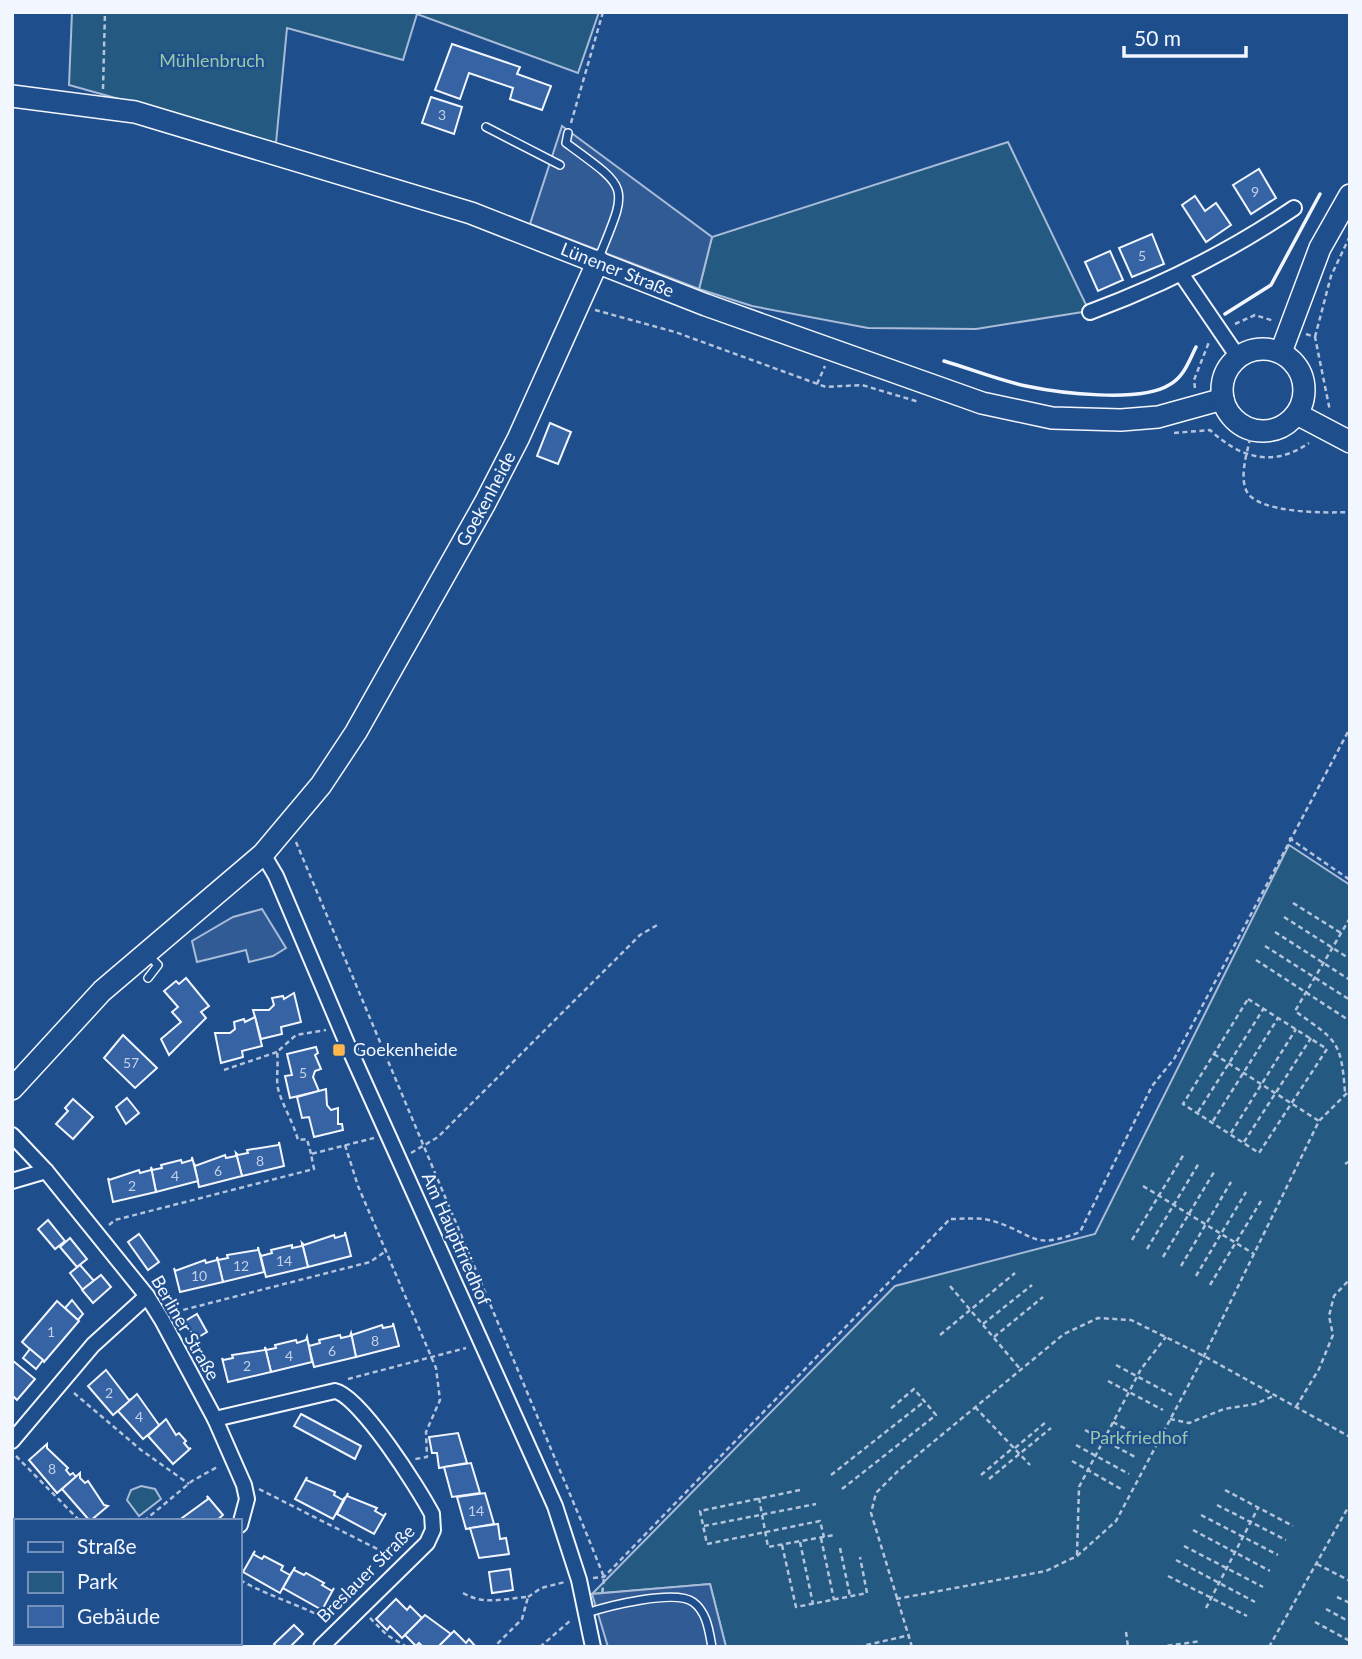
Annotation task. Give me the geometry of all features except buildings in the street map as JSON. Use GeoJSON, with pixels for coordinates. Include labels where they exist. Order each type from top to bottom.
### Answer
{"type":"FeatureCollection","features":[{"type":"Feature","properties":{"kind":"main road","name":"Lünener Straße"},"geometry":{"type":"LineString","coordinates":[[12,96],[135,112],[471,213],[706,305],[982,403],[1052,418],[1121,420],[1158,417],[1223,400]]}},
{"type":"Feature","properties":{"kind":"main road"},"geometry":{"type":"LineString","coordinates":[[1281,352],[1320,248],[1350,195]]}},
{"type":"Feature","properties":{"kind":"main road","name":"Goekenheide"},"geometry":{"type":"LineString","coordinates":[[12,1089],[102,991],[263,854],[321,785],[356,732],[485,503],[523,428],[598,261]]}},
{"type":"Feature","properties":{"kind":"main road"},"geometry":{"type":"LineString","coordinates":[[1254,349],[1281,352],[1296,363],[1304,379],[1304,398],[1297,414],[1277,429],[1252,430],[1231,415],[1223,400],[1226,372],[1238,357],[1254,349]]}},
{"type":"Feature","properties":{"kind":"main road"},"geometry":{"type":"LineString","coordinates":[[1297,414],[1350,442]]}},
{"type":"Feature","properties":{"kind":"street"},"geometry":{"type":"LineString","coordinates":[[1090,312],[1182,275],[1252,237],[1294,208]]}},
{"type":"Feature","properties":{"kind":"street"},"geometry":{"type":"LineString","coordinates":[[1182,275],[1219,333],[1238,357]]}},
{"type":"Feature","properties":{"kind":"street","name":"Am Hauptfriedhof"},"geometry":{"type":"LineString","coordinates":[[263,854],[276,876],[341,1028],[555,1506],[579,1580],[593,1647]]}},
{"type":"Feature","properties":{"kind":"street","name":"Berliner Straße"},"geometry":{"type":"LineString","coordinates":[[12,1135],[97,1233],[147,1296],[162,1320],[234,1457],[247,1499],[242,1519]]}},
{"type":"Feature","properties":{"kind":"street"},"geometry":{"type":"LineString","coordinates":[[12,1181],[46,1171]]}},
{"type":"Feature","properties":{"kind":"street"},"geometry":{"type":"LineString","coordinates":[[12,1441],[93,1345],[147,1296]]}},
{"type":"Feature","properties":{"kind":"street"},"geometry":{"type":"LineString","coordinates":[[215,1419],[335,1391]]}},
{"type":"Feature","properties":{"kind":"street","name":"Breslauer Straße"},"geometry":{"type":"LineString","coordinates":[[321,1647],[427,1543],[433,1522],[427,1504],[356,1403],[335,1391]]}},
{"type":"Feature","properties":{"kind":"lane"},"geometry":{"type":"LineString","coordinates":[[486,127],[560,165]]}},
{"type":"Feature","properties":{"kind":"lane"},"geometry":{"type":"LineString","coordinates":[[568,133],[566,143],[607,173],[618,185],[620,203],[598,261]]}},
{"type":"Feature","properties":{"kind":"lane"},"geometry":{"type":"LineString","coordinates":[[145,952],[158,965],[148,978]]}},
{"type":"Feature","properties":{"kind":"lane"},"geometry":{"type":"LineString","coordinates":[[587,1614],[672,1596],[687,1599],[704,1614],[712,1647]]}},
{"type":"Feature","properties":{"kind":"path"},"geometry":{"type":"LineString","coordinates":[[103,108],[105,12]]}},
{"type":"Feature","properties":{"kind":"path"},"geometry":{"type":"LineString","coordinates":[[568,133],[603,12]]}},
{"type":"Feature","properties":{"kind":"path"},"geometry":{"type":"LineString","coordinates":[[1315,337],[1255,315],[1219,333],[1206,346],[1194,380],[1198,406],[1210,430],[1239,453],[1248,455],[1275,456],[1296,452],[1311,442],[1330,411],[1315,337],[1331,276],[1350,236]]}},
{"type":"Feature","properties":{"kind":"path"},"geometry":{"type":"LineString","coordinates":[[1252,430],[1244,479],[1247,492],[1258,502],[1278,508],[1350,512]]}},
{"type":"Feature","properties":{"kind":"path"},"geometry":{"type":"LineString","coordinates":[[604,1577],[950,1219],[992,1220],[1035,1242],[1057,1241],[1080,1232],[1152,1086],[1174,1059],[1289,838],[1350,728]]}},
{"type":"Feature","properties":{"kind":"path"},"geometry":{"type":"LineString","coordinates":[[287,827],[297,844],[604,1577],[601,1609]]}},
{"type":"Feature","properties":{"kind":"path"},"geometry":{"type":"LineString","coordinates":[[1289,838],[1350,880]]}},
{"type":"Feature","properties":{"kind":"path"},"geometry":{"type":"LineString","coordinates":[[1293,903],[1341,933]]}},
{"type":"Feature","properties":{"kind":"path"},"geometry":{"type":"LineString","coordinates":[[1283,917],[1350,959]]}},
{"type":"Feature","properties":{"kind":"path"},"geometry":{"type":"LineString","coordinates":[[895,1599],[1046,1571],[1077,1556],[1116,1521],[1204,1356],[1319,1121],[1345,1092],[1342,1057],[1337,1044],[1295,1011],[1350,918]]}},
{"type":"Feature","properties":{"kind":"path"},"geometry":{"type":"LineString","coordinates":[[424,1147],[640,935],[659,924]]}},
{"type":"Feature","properties":{"kind":"path"},"geometry":{"type":"LineString","coordinates":[[1275,932],[1350,980]]}},
{"type":"Feature","properties":{"kind":"path"},"geometry":{"type":"LineString","coordinates":[[1265,946],[1350,1000]]}},
{"type":"Feature","properties":{"kind":"path"},"geometry":{"type":"LineString","coordinates":[[1256,960],[1350,1021]]}},
{"type":"Feature","properties":{"kind":"path"},"geometry":{"type":"LineString","coordinates":[[1248,999],[1278,1018],[1327,1049],[1259,1153],[1183,1104],[1248,999]]}},
{"type":"Feature","properties":{"kind":"path"},"geometry":{"type":"LineString","coordinates":[[1197,1112],[1264,1008]]}},
{"type":"Feature","properties":{"kind":"path"},"geometry":{"type":"LineString","coordinates":[[1212,1122],[1278,1018]]}},
{"type":"Feature","properties":{"kind":"path"},"geometry":{"type":"LineString","coordinates":[[224,1070],[276,1052],[296,1035],[341,1028]]}},
{"type":"Feature","properties":{"kind":"path"},"geometry":{"type":"LineString","coordinates":[[1231,1134],[1296,1029]]}},
{"type":"Feature","properties":{"kind":"path"},"geometry":{"type":"LineString","coordinates":[[1244,1143],[1311,1038]]}},
{"type":"Feature","properties":{"kind":"path"},"geometry":{"type":"LineString","coordinates":[[97,1233],[115,1220],[314,1169],[307,1139],[298,1140],[285,1101],[279,1094],[277,1081],[281,1073],[276,1052]]}},
{"type":"Feature","properties":{"kind":"path"},"geometry":{"type":"LineString","coordinates":[[1214,1054],[1319,1121]]}},
{"type":"Feature","properties":{"kind":"path"},"geometry":{"type":"LineString","coordinates":[[1345,1092],[1350,1092]]}},
{"type":"Feature","properties":{"kind":"path"},"geometry":{"type":"LineString","coordinates":[[311,1154],[388,1134]]}},
{"type":"Feature","properties":{"kind":"path"},"geometry":{"type":"LineString","coordinates":[[345,1145],[358,1186],[432,1357],[440,1400],[426,1432],[427,1457],[399,1464]]}},
{"type":"Feature","properties":{"kind":"path"},"geometry":{"type":"LineString","coordinates":[[1132,1240],[1184,1154]]}},
{"type":"Feature","properties":{"kind":"path"},"geometry":{"type":"LineString","coordinates":[[1345,1164],[1350,1161]]}},
{"type":"Feature","properties":{"kind":"path"},"geometry":{"type":"LineString","coordinates":[[1147,1249],[1199,1163]]}},
{"type":"Feature","properties":{"kind":"path"},"geometry":{"type":"LineString","coordinates":[[1163,1257],[1214,1172]]}},
{"type":"Feature","properties":{"kind":"path"},"geometry":{"type":"LineString","coordinates":[[1181,1266],[1231,1182]]}},
{"type":"Feature","properties":{"kind":"path"},"geometry":{"type":"LineString","coordinates":[[1143,1186],[1254,1254]]}},
{"type":"Feature","properties":{"kind":"path"},"geometry":{"type":"LineString","coordinates":[[1196,1276],[1246,1192]]}},
{"type":"Feature","properties":{"kind":"path"},"geometry":{"type":"LineString","coordinates":[[1210,1285],[1261,1201]]}},
{"type":"Feature","properties":{"kind":"path"},"geometry":{"type":"LineString","coordinates":[[162,1320],[177,1311],[370,1262],[386,1251]]}},
{"type":"Feature","properties":{"kind":"path"},"geometry":{"type":"LineString","coordinates":[[940,1335],[1015,1273]]}},
{"type":"Feature","properties":{"kind":"path"},"geometry":{"type":"LineString","coordinates":[[1296,1407],[1319,1369],[1333,1335],[1329,1316],[1334,1296],[1350,1279]]}},
{"type":"Feature","properties":{"kind":"path"},"geometry":{"type":"LineString","coordinates":[[982,1324],[1032,1285]]}},
{"type":"Feature","properties":{"kind":"path"},"geometry":{"type":"LineString","coordinates":[[950,1286],[1021,1370]]}},
{"type":"Feature","properties":{"kind":"path"},"geometry":{"type":"LineString","coordinates":[[994,1338],[1043,1297]]}},
{"type":"Feature","properties":{"kind":"path"},"geometry":{"type":"LineString","coordinates":[[912,1647],[910,1635],[895,1599],[871,1513],[876,1493],[898,1471],[1064,1334],[1098,1318],[1131,1320],[1204,1356],[1350,1437]]}},
{"type":"Feature","properties":{"kind":"path"},"geometry":{"type":"LineString","coordinates":[[1077,1556],[1079,1487],[1137,1377],[1166,1337]]}},
{"type":"Feature","properties":{"kind":"path"},"geometry":{"type":"LineString","coordinates":[[335,1391],[346,1379],[481,1343]]}},
{"type":"Feature","properties":{"kind":"path"},"geometry":{"type":"LineString","coordinates":[[1116,1365],[1172,1395]]}},
{"type":"Feature","properties":{"kind":"path"},"geometry":{"type":"LineString","coordinates":[[1108,1381],[1163,1409]]}},
{"type":"Feature","properties":{"kind":"path"},"geometry":{"type":"LineString","coordinates":[[62,1382],[141,1450],[189,1484]]}},
{"type":"Feature","properties":{"kind":"path"},"geometry":{"type":"LineString","coordinates":[[842,1489],[936,1415],[914,1389],[889,1410]]}},
{"type":"Feature","properties":{"kind":"path"},"geometry":{"type":"LineString","coordinates":[[1170,1419],[1189,1423],[1224,1409],[1255,1404],[1276,1395]]}},
{"type":"Feature","properties":{"kind":"path"},"geometry":{"type":"LineString","coordinates":[[831,1475],[925,1401]]}},
{"type":"Feature","properties":{"kind":"path"},"geometry":{"type":"LineString","coordinates":[[975,1407],[1000,1438],[1004,1435],[1030,1465]]}},
{"type":"Feature","properties":{"kind":"path"},"geometry":{"type":"LineString","coordinates":[[982,1475],[1046,1422]]}},
{"type":"Feature","properties":{"kind":"path"},"geometry":{"type":"LineString","coordinates":[[1113,1422],[1146,1440]]}},
{"type":"Feature","properties":{"kind":"path"},"geometry":{"type":"LineString","coordinates":[[989,1479],[1051,1428]]}},
{"type":"Feature","properties":{"kind":"path"},"geometry":{"type":"LineString","coordinates":[[1084,1430],[1137,1458]]}},
{"type":"Feature","properties":{"kind":"path"},"geometry":{"type":"LineString","coordinates":[[1076,1445],[1129,1474]]}},
{"type":"Feature","properties":{"kind":"path"},"geometry":{"type":"LineString","coordinates":[[12,1452],[78,1519]]}},
{"type":"Feature","properties":{"kind":"path"},"geometry":{"type":"LineString","coordinates":[[146,1519],[189,1484],[234,1457]]}},
{"type":"Feature","properties":{"kind":"path"},"geometry":{"type":"LineString","coordinates":[[1072,1461],[1121,1489]]}},
{"type":"Feature","properties":{"kind":"path"},"geometry":{"type":"LineString","coordinates":[[244,1485],[263,1490],[405,1564]]}},
{"type":"Feature","properties":{"kind":"path"},"geometry":{"type":"LineString","coordinates":[[800,1490],[700,1511],[708,1544],[820,1521],[834,1600]]}},
{"type":"Feature","properties":{"kind":"path"},"geometry":{"type":"LineString","coordinates":[[1225,1490],[1293,1526]]}},
{"type":"Feature","properties":{"kind":"path"},"geometry":{"type":"LineString","coordinates":[[758,1498],[768,1547],[834,1535]]}},
{"type":"Feature","properties":{"kind":"path"},"geometry":{"type":"LineString","coordinates":[[704,1526],[816,1504]]}},
{"type":"Feature","properties":{"kind":"path"},"geometry":{"type":"LineString","coordinates":[[1269,1647],[1350,1504]]}},
{"type":"Feature","properties":{"kind":"path"},"geometry":{"type":"LineString","coordinates":[[1217,1505],[1286,1540]]}},
{"type":"Feature","properties":{"kind":"path"},"geometry":{"type":"LineString","coordinates":[[1206,1608],[1258,1508]]}},
{"type":"Feature","properties":{"kind":"path"},"geometry":{"type":"LineString","coordinates":[[1201,1515],[1278,1555]]}},
{"type":"Feature","properties":{"kind":"path"},"geometry":{"type":"LineString","coordinates":[[1193,1530],[1270,1571]]}},
{"type":"Feature","properties":{"kind":"path"},"geometry":{"type":"LineString","coordinates":[[799,1542],[813,1604]]}},
{"type":"Feature","properties":{"kind":"path"},"geometry":{"type":"LineString","coordinates":[[782,1545],[796,1607],[867,1593],[860,1557]]}},
{"type":"Feature","properties":{"kind":"path"},"geometry":{"type":"LineString","coordinates":[[1184,1546],[1262,1587]]}},
{"type":"Feature","properties":{"kind":"path"},"geometry":{"type":"LineString","coordinates":[[840,1548],[850,1596]]}},
{"type":"Feature","properties":{"kind":"path"},"geometry":{"type":"LineString","coordinates":[[1176,1560],[1255,1602]]}},
{"type":"Feature","properties":{"kind":"path"},"geometry":{"type":"LineString","coordinates":[[1317,1564],[1350,1581]]}},
{"type":"Feature","properties":{"kind":"path"},"geometry":{"type":"LineString","coordinates":[[1168,1576],[1247,1616]]}},
{"type":"Feature","properties":{"kind":"path"},"geometry":{"type":"LineString","coordinates":[[463,1593],[475,1600],[491,1602],[528,1597],[553,1583],[579,1580]]}},
{"type":"Feature","properties":{"kind":"path"},"geometry":{"type":"LineString","coordinates":[[242,1581],[280,1601],[292,1602],[341,1626]]}},
{"type":"Feature","properties":{"kind":"path"},"geometry":{"type":"LineString","coordinates":[[494,1647],[522,1619],[528,1597]]}},
{"type":"Feature","properties":{"kind":"path"},"geometry":{"type":"LineString","coordinates":[[1337,1597],[1350,1603]]}},
{"type":"Feature","properties":{"kind":"path"},"geometry":{"type":"LineString","coordinates":[[360,1608],[387,1636],[407,1647]]}},
{"type":"Feature","properties":{"kind":"path"},"geometry":{"type":"LineString","coordinates":[[1326,1609],[1350,1622]]}},
{"type":"Feature","properties":{"kind":"path"},"geometry":{"type":"LineString","coordinates":[[540,1647],[569,1621],[587,1614]]}},
{"type":"Feature","properties":{"kind":"path"},"geometry":{"type":"LineString","coordinates":[[1315,1622],[1350,1641]]}},
{"type":"Feature","properties":{"kind":"path"},"geometry":{"type":"LineString","coordinates":[[1126,1632],[1128,1647]]}},
{"type":"Feature","properties":{"kind":"path"},"geometry":{"type":"LineString","coordinates":[[858,1647],[910,1635]]}},
{"type":"Feature","properties":{"kind":"path"},"geometry":{"type":"LineString","coordinates":[[1159,1647],[1201,1641]]}},
{"type":"Feature","properties":{"kind":"green space","name":"Mühlenbruch"},"geometry":{"type":"Polygon","coordinates":[[[72,12],[599,12],[578,73],[417,14],[403,60],[287,28],[276,143],[69,85],[72,12]]]}},
{"type":"Feature","properties":{"kind":"green space"},"geometry":{"type":"Polygon","coordinates":[[[1008,142],[1089,311],[976,329],[868,328],[752,306],[699,289],[712,237],[1008,142]]]}},
{"type":"Feature","properties":{"kind":"green space","name":"Parkfriedhof"},"geometry":{"type":"Polygon","coordinates":[[[1289,845],[1350,885],[1350,1647],[726,1647],[710,1584],[592,1594],[895,1286],[1095,1234],[1289,845]]]}},
{"type":"Feature","properties":{"kind":"green space"},"geometry":{"type":"Polygon","coordinates":[[[141,1486],[155,1489],[161,1499],[139,1516],[127,1500],[131,1490],[141,1486]]]}},
{"type":"Feature","properties":{"kind":"shaded area"},"geometry":{"type":"Polygon","coordinates":[[[562,126],[712,237],[699,289],[530,224],[562,126]]]}},
{"type":"Feature","properties":{"kind":"shaded area"},"geometry":{"type":"Polygon","coordinates":[[[262,909],[286,948],[273,956],[249,962],[246,950],[197,962],[192,941],[233,917],[262,909]]]}},
{"type":"Feature","properties":{"kind":"shaded area"},"geometry":{"type":"Polygon","coordinates":[[[710,1584],[726,1647],[608,1647],[592,1594],[710,1584]]]}},
{"type":"Feature","properties":{"kind":"wall"},"geometry":{"type":"LineString","coordinates":[[1225,314],[1271,285],[1320,194]]}},
{"type":"Feature","properties":{"kind":"wall"},"geometry":{"type":"LineString","coordinates":[[944,361],[1026,386],[1078,394],[1139,394],[1174,382],[1196,347]]}},
{"type":"Feature","properties":{"kind":"place","name":"Goekenheide"},"geometry":{"type":"Point","coordinates":[339,1050]}}]}
